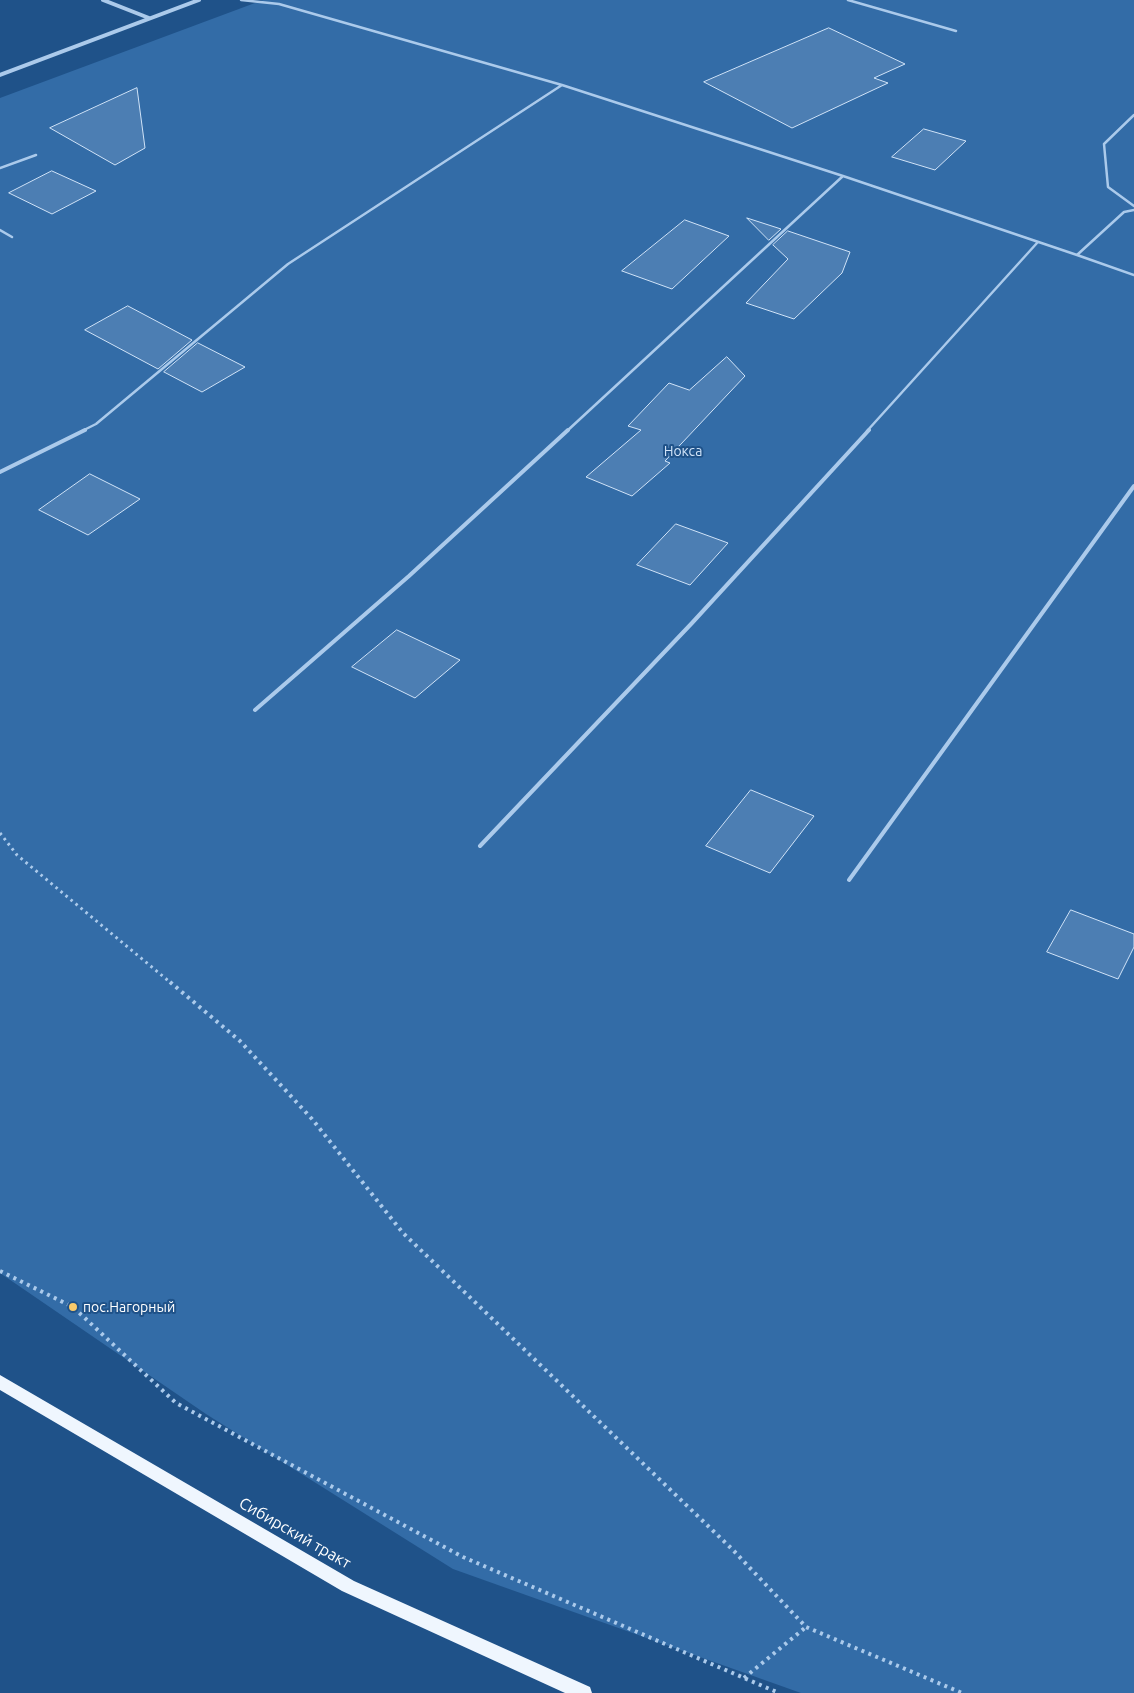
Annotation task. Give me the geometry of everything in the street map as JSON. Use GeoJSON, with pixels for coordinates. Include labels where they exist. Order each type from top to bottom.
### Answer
{"type":"FeatureCollection","features":[{"type":"Feature","properties":{"kind":"main road","name":"Сибирский тракт"},"geometry":{"type":"LineString","coordinates":[[0,1382],[348,1586],[584,1693]]}},
{"type":"Feature","properties":{"kind":"street"},"geometry":{"type":"LineString","coordinates":[[103,0],[149,18]]}},
{"type":"Feature","properties":{"kind":"street"},"geometry":{"type":"LineString","coordinates":[[0,76],[199,0]]}},
{"type":"Feature","properties":{"kind":"lane"},"geometry":{"type":"LineString","coordinates":[[242,0],[279,4],[562,85],[843,176],[1134,275]]}},
{"type":"Feature","properties":{"kind":"lane"},"geometry":{"type":"LineString","coordinates":[[848,0],[956,31]]}},
{"type":"Feature","properties":{"kind":"lane"},"geometry":{"type":"LineString","coordinates":[[0,472],[96,424],[288,264],[562,85]]}},
{"type":"Feature","properties":{"kind":"lane"},"geometry":{"type":"LineString","coordinates":[[1134,115],[1104,144],[1108,187],[1134,206]]}},
{"type":"Feature","properties":{"kind":"lane"},"geometry":{"type":"LineString","coordinates":[[0,168],[36,155]]}},
{"type":"Feature","properties":{"kind":"lane"},"geometry":{"type":"LineString","coordinates":[[254,710],[409,576],[843,176]]}},
{"type":"Feature","properties":{"kind":"lane"},"geometry":{"type":"LineString","coordinates":[[1077,255],[1124,212],[1134,210]]}},
{"type":"Feature","properties":{"kind":"lane"},"geometry":{"type":"LineString","coordinates":[[0,230],[12,237]]}},
{"type":"Feature","properties":{"kind":"lane"},"geometry":{"type":"LineString","coordinates":[[480,846],[544,781],[769,540],[1038,243]]}},
{"type":"Feature","properties":{"kind":"lane"},"geometry":{"type":"LineString","coordinates":[[849,880],[1134,486]]}},
{"type":"Feature","properties":{"kind":"path"},"geometry":{"type":"LineString","coordinates":[[0,833],[17,855],[240,1040],[312,1119],[404,1233],[732,1549],[806,1627],[962,1693]]}},
{"type":"Feature","properties":{"kind":"path"},"geometry":{"type":"LineString","coordinates":[[0,1271],[73,1307],[176,1403],[463,1557],[779,1693]]}},
{"type":"Feature","properties":{"kind":"path"},"geometry":{"type":"LineString","coordinates":[[744,1678],[806,1627]]}},
{"type":"Feature","properties":{"kind":"green space","name":"Нокса"},"geometry":{"type":"Polygon","coordinates":[[[263,0],[1134,0],[1134,1693],[801,1693],[453,1569],[206,1414],[0,1273],[0,98],[263,0]]]}},
{"type":"Feature","properties":{"kind":"building"},"geometry":{"type":"Polygon","coordinates":[[[829,28],[905,64],[874,78],[888,83],[792,128],[704,82],[829,28]]]}},
{"type":"Feature","properties":{"kind":"building"},"geometry":{"type":"Polygon","coordinates":[[[137,88],[145,148],[115,165],[50,128],[137,88]]]}},
{"type":"Feature","properties":{"kind":"building"},"geometry":{"type":"Polygon","coordinates":[[[924,129],[966,141],[935,170],[892,157],[924,129]]]}},
{"type":"Feature","properties":{"kind":"building"},"geometry":{"type":"Polygon","coordinates":[[[52,171],[96,191],[52,214],[9,193],[52,171]]]}},
{"type":"Feature","properties":{"kind":"building"},"geometry":{"type":"Polygon","coordinates":[[[747,218],[781,229],[769,240],[747,218]]]}},
{"type":"Feature","properties":{"kind":"building"},"geometry":{"type":"Polygon","coordinates":[[[685,220],[729,236],[672,289],[622,271],[685,220]]]}},
{"type":"Feature","properties":{"kind":"building"},"geometry":{"type":"Polygon","coordinates":[[[788,231],[850,252],[842,273],[794,319],[746,303],[788,259],[773,245],[788,231]]]}},
{"type":"Feature","properties":{"kind":"building"},"geometry":{"type":"Polygon","coordinates":[[[128,306],[192,340],[158,369],[85,330],[128,306]]]}},
{"type":"Feature","properties":{"kind":"building"},"geometry":{"type":"Polygon","coordinates":[[[198,343],[245,367],[202,392],[164,372],[198,343]]]}},
{"type":"Feature","properties":{"kind":"building"},"geometry":{"type":"Polygon","coordinates":[[[727,357],[745,376],[665,461],[670,463],[632,496],[586,477],[641,430],[628,426],[669,383],[689,390],[727,357]]]}},
{"type":"Feature","properties":{"kind":"building"},"geometry":{"type":"Polygon","coordinates":[[[90,474],[140,499],[88,535],[39,510],[90,474]]]}},
{"type":"Feature","properties":{"kind":"building"},"geometry":{"type":"Polygon","coordinates":[[[676,524],[728,543],[690,585],[637,565],[676,524]]]}},
{"type":"Feature","properties":{"kind":"building"},"geometry":{"type":"Polygon","coordinates":[[[397,630],[460,660],[415,698],[352,667],[397,630]]]}},
{"type":"Feature","properties":{"kind":"building"},"geometry":{"type":"Polygon","coordinates":[[[751,790],[814,816],[770,873],[706,846],[751,790]]]}},
{"type":"Feature","properties":{"kind":"building"},"geometry":{"type":"Polygon","coordinates":[[[1071,910],[1134,934],[1134,947],[1118,979],[1047,952],[1071,910]]]}},
{"type":"Feature","properties":{"kind":"place","name":"пос.Нагорный"},"geometry":{"type":"Point","coordinates":[73,1307]}}]}
